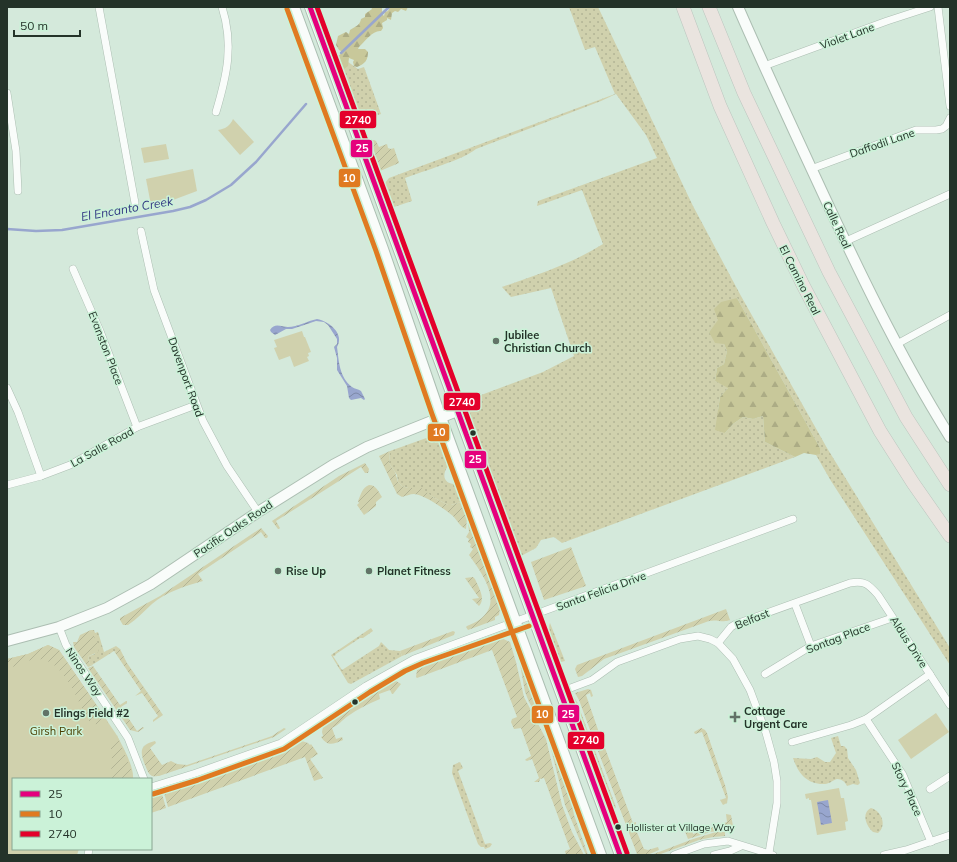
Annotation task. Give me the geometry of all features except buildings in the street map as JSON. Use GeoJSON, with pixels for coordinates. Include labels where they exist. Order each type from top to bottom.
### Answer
{"type":"FeatureCollection","features":[{"type":"Feature","properties":{"kind":"highway","name":"El Camino Real"},"geometry":{"type":"LineString","coordinates":[[683,7],[720,106],[772,223],[802,285],[880,431],[913,483],[948,533]]}},
{"type":"Feature","properties":{"kind":"highway"},"geometry":{"type":"LineString","coordinates":[[709,7],[744,93],[829,272],[906,418],[950,485]]}},
{"type":"Feature","properties":{"kind":"main road"},"geometry":{"type":"LineString","coordinates":[[294,7],[383,249],[441,417],[601,855]]}},
{"type":"Feature","properties":{"kind":"main road"},"geometry":{"type":"LineString","coordinates":[[310,7],[390,222],[457,411],[620,855]]}},
{"type":"Feature","properties":{"kind":"main road","name":"Calle Real"},"geometry":{"type":"LineString","coordinates":[[738,7],[869,294],[918,384],[950,437]]}},
{"type":"Feature","properties":{"kind":"main road","name":"Pacific Oaks Road"},"geometry":{"type":"LineString","coordinates":[[7,641],[59,627],[108,608],[138,592],[303,483],[367,447],[457,411]]}},
{"type":"Feature","properties":{"kind":"street"},"geometry":{"type":"LineString","coordinates":[[99,7],[136,203]]}},
{"type":"Feature","properties":{"kind":"street"},"geometry":{"type":"LineString","coordinates":[[216,112],[225,84],[229,61],[228,28],[222,7]]}},
{"type":"Feature","properties":{"kind":"street","name":"Violet Lane"},"geometry":{"type":"LineString","coordinates":[[764,66],[887,21],[930,7]]}},
{"type":"Feature","properties":{"kind":"street"},"geometry":{"type":"LineString","coordinates":[[938,7],[950,106]]}},
{"type":"Feature","properties":{"kind":"street"},"geometry":{"type":"LineString","coordinates":[[7,93],[16,151],[18,192]]}},
{"type":"Feature","properties":{"kind":"street","name":"Daffodil Lane"},"geometry":{"type":"LineString","coordinates":[[811,169],[916,130],[936,130],[942,128],[946,126],[950,118]]}},
{"type":"Feature","properties":{"kind":"street"},"geometry":{"type":"LineString","coordinates":[[844,242],[950,194]]}},
{"type":"Feature","properties":{"kind":"street","name":"Davenport Road"},"geometry":{"type":"LineString","coordinates":[[141,231],[154,290],[203,422],[224,461],[258,512]]}},
{"type":"Feature","properties":{"kind":"street","name":"Evanston Place"},"geometry":{"type":"LineString","coordinates":[[73,269],[96,321],[137,427]]}},
{"type":"Feature","properties":{"kind":"street"},"geometry":{"type":"LineString","coordinates":[[897,344],[950,315]]}},
{"type":"Feature","properties":{"kind":"street"},"geometry":{"type":"LineString","coordinates":[[7,388],[41,476]]}},
{"type":"Feature","properties":{"kind":"street","name":"La Salle Road"},"geometry":{"type":"LineString","coordinates":[[7,485],[41,476],[75,463],[137,427],[196,405]]}},
{"type":"Feature","properties":{"kind":"street","name":"Santa Felicia Drive"},"geometry":{"type":"LineString","coordinates":[[152,787],[203,771],[281,743],[366,686],[402,665],[420,657],[793,519]]}},
{"type":"Feature","properties":{"kind":"street","name":"Belfast"},"geometry":{"type":"LineString","coordinates":[[718,643],[733,625],[850,583],[858,581],[865,583]]}},
{"type":"Feature","properties":{"kind":"street","name":"Aldus Drive"},"geometry":{"type":"LineString","coordinates":[[865,583],[872,588],[950,705]]}},
{"type":"Feature","properties":{"kind":"street"},"geometry":{"type":"LineString","coordinates":[[795,604],[811,646]]}},
{"type":"Feature","properties":{"kind":"street","name":"Sontag Place"},"geometry":{"type":"LineString","coordinates":[[765,674],[811,646],[892,618]]}},
{"type":"Feature","properties":{"kind":"street","name":"Ninos Way"},"geometry":{"type":"LineString","coordinates":[[59,627],[66,645],[128,738],[144,778]]}},
{"type":"Feature","properties":{"kind":"street"},"geometry":{"type":"LineString","coordinates":[[560,692],[592,680],[617,662],[680,639],[698,636],[710,639],[718,643],[733,659],[750,690],[766,733],[774,762],[777,782],[777,804],[771,854],[728,841],[697,846],[674,855]]}},
{"type":"Feature","properties":{"kind":"street"},"geometry":{"type":"LineString","coordinates":[[792,742],[852,725],[866,719],[930,674]]}},
{"type":"Feature","properties":{"kind":"street","name":"Story Place"},"geometry":{"type":"LineString","coordinates":[[866,719],[903,775],[931,842]]}},
{"type":"Feature","properties":{"kind":"street"},"geometry":{"type":"LineString","coordinates":[[930,789],[950,776]]}},
{"type":"Feature","properties":{"kind":"street"},"geometry":{"type":"LineString","coordinates":[[884,855],[949,837]]}},
{"type":"Feature","properties":{"kind":"street"},"geometry":{"type":"LineString","coordinates":[[714,855],[730,851],[741,846]]}},
{"type":"Feature","properties":{"kind":"green space"},"geometry":{"type":"Polygon","coordinates":[[[371,7],[382,7],[382,14],[384,16],[385,12],[388,11],[390,7],[408,7],[406,11],[401,9],[398,12],[395,11],[392,13],[391,20],[387,18],[387,20],[382,23],[383,28],[381,31],[372,34],[359,47],[358,49],[365,49],[368,52],[367,59],[362,65],[357,67],[354,66],[354,60],[349,58],[348,66],[344,69],[340,69],[337,64],[337,57],[343,52],[339,50],[336,45],[338,36],[346,32],[349,34],[350,30],[358,25],[361,19],[365,17],[365,14],[372,9],[371,7]]]}},
{"type":"Feature","properties":{"kind":"green space"},"geometry":{"type":"Polygon","coordinates":[[[569,7],[598,7],[693,206],[741,296],[827,448],[950,648],[950,665],[831,481],[816,455],[820,453],[820,448],[737,298],[709,332],[724,344],[727,351],[724,364],[717,368],[715,381],[729,387],[720,397],[718,410],[725,433],[733,424],[743,417],[753,419],[763,416],[765,442],[795,457],[562,543],[554,537],[541,540],[536,548],[521,556],[465,401],[543,372],[574,356],[551,288],[511,297],[502,287],[566,263],[603,244],[582,190],[537,206],[538,201],[657,158],[646,135],[616,94],[476,149],[453,161],[405,178],[412,201],[394,207],[385,183],[389,178],[615,94],[595,47],[585,50],[569,7]]]}},
{"type":"Feature","properties":{"kind":"green space"},"geometry":{"type":"Polygon","coordinates":[[[341,57],[358,69],[364,67],[381,114],[361,121],[338,58],[341,57]]]}},
{"type":"Feature","properties":{"kind":"green space"},"geometry":{"type":"Polygon","coordinates":[[[233,119],[254,142],[240,155],[218,130],[227,127],[233,119]]]}},
{"type":"Feature","properties":{"kind":"green space"},"geometry":{"type":"Polygon","coordinates":[[[374,140],[379,147],[387,144],[388,148],[394,148],[399,163],[380,171],[369,142],[374,140]]]}},
{"type":"Feature","properties":{"kind":"green space"},"geometry":{"type":"Polygon","coordinates":[[[166,144],[169,159],[144,163],[141,148],[166,144]]]}},
{"type":"Feature","properties":{"kind":"green space"},"geometry":{"type":"Polygon","coordinates":[[[193,169],[197,191],[173,200],[151,205],[146,179],[193,169]]]}},
{"type":"Feature","properties":{"kind":"green space"},"geometry":{"type":"Polygon","coordinates":[[[737,298],[820,448],[820,454],[816,455],[804,453],[795,457],[765,442],[763,416],[753,419],[743,417],[733,424],[725,433],[715,430],[720,397],[728,388],[715,381],[717,368],[724,364],[727,351],[724,344],[715,343],[709,332],[718,320],[714,309],[721,302],[737,298]]]}},
{"type":"Feature","properties":{"kind":"green space"},"geometry":{"type":"Polygon","coordinates":[[[302,331],[311,352],[308,353],[309,356],[307,357],[309,361],[294,367],[290,356],[279,360],[274,348],[277,347],[274,340],[302,331]]]}},
{"type":"Feature","properties":{"kind":"green space"},"geometry":{"type":"Polygon","coordinates":[[[432,436],[439,441],[448,466],[444,475],[445,478],[448,482],[454,484],[461,502],[448,505],[417,488],[402,486],[398,482],[397,475],[389,463],[390,451],[432,436]]]}},
{"type":"Feature","properties":{"kind":"green space"},"geometry":{"type":"Polygon","coordinates":[[[390,451],[389,463],[395,472],[398,482],[402,486],[408,488],[421,488],[433,497],[448,505],[461,502],[467,518],[466,529],[460,525],[450,513],[428,499],[414,494],[402,497],[397,494],[379,456],[390,451]]]}},
{"type":"Feature","properties":{"kind":"green space"},"geometry":{"type":"Polygon","coordinates":[[[365,463],[369,469],[368,473],[365,473],[361,467],[276,521],[280,528],[279,529],[272,521],[339,476],[365,463]]]}},
{"type":"Feature","properties":{"kind":"green space"},"geometry":{"type":"Polygon","coordinates":[[[369,485],[375,487],[382,497],[376,502],[376,506],[364,515],[357,505],[362,492],[369,485]]]}},
{"type":"Feature","properties":{"kind":"green space"},"geometry":{"type":"Polygon","coordinates":[[[468,522],[500,609],[499,615],[495,617],[495,620],[468,630],[466,627],[467,626],[480,620],[487,612],[490,604],[490,594],[487,584],[469,555],[473,549],[470,547],[471,544],[468,542],[469,539],[466,537],[469,532],[468,522]]]}},
{"type":"Feature","properties":{"kind":"green space"},"geometry":{"type":"Polygon","coordinates":[[[261,528],[268,536],[267,538],[265,538],[261,532],[198,574],[203,581],[183,587],[163,596],[131,623],[128,625],[123,625],[120,618],[160,596],[261,528]]]}},
{"type":"Feature","properties":{"kind":"green space"},"geometry":{"type":"Polygon","coordinates":[[[571,547],[586,586],[544,600],[531,562],[571,547]]]}},
{"type":"Feature","properties":{"kind":"green space"},"geometry":{"type":"Polygon","coordinates":[[[473,577],[482,597],[479,606],[472,599],[479,598],[465,578],[473,577]]]}},
{"type":"Feature","properties":{"kind":"green space"},"geometry":{"type":"Polygon","coordinates":[[[726,609],[730,620],[709,621],[604,659],[582,676],[578,677],[575,669],[577,665],[726,609]]]}},
{"type":"Feature","properties":{"kind":"green space"},"geometry":{"type":"Polygon","coordinates":[[[550,623],[565,661],[561,662],[555,648],[549,631],[550,623]]]}},
{"type":"Feature","properties":{"kind":"green space"},"geometry":{"type":"Polygon","coordinates":[[[371,628],[373,631],[333,656],[342,670],[379,646],[381,642],[389,650],[400,651],[402,656],[351,684],[348,683],[331,655],[371,628]]]}},
{"type":"Feature","properties":{"kind":"green space"},"geometry":{"type":"Polygon","coordinates":[[[91,630],[94,630],[95,633],[98,632],[104,652],[114,647],[117,652],[114,651],[92,665],[90,664],[88,658],[89,656],[95,654],[91,630]]]}},
{"type":"Feature","properties":{"kind":"green space"},"geometry":{"type":"Polygon","coordinates":[[[91,630],[99,649],[98,652],[89,656],[88,658],[90,664],[93,665],[88,667],[74,647],[73,642],[77,642],[80,635],[91,630]]]}},
{"type":"Feature","properties":{"kind":"green space"},"geometry":{"type":"Polygon","coordinates":[[[453,631],[455,632],[454,635],[402,656],[400,651],[453,631]]]}},
{"type":"Feature","properties":{"kind":"green space"},"geometry":{"type":"Polygon","coordinates":[[[501,638],[510,642],[524,697],[546,739],[562,805],[572,832],[584,855],[566,855],[565,851],[570,849],[544,778],[540,779],[539,782],[534,782],[539,778],[532,759],[527,761],[525,760],[531,756],[521,728],[514,729],[511,722],[512,719],[517,717],[492,650],[417,678],[416,677],[417,670],[419,668],[501,638]]]}},
{"type":"Feature","properties":{"kind":"green space"},"geometry":{"type":"Polygon","coordinates":[[[514,641],[571,796],[574,815],[588,855],[586,855],[565,805],[546,732],[525,692],[514,641]]]}},
{"type":"Feature","properties":{"kind":"green space","name":"Girsh Park"},"geometry":{"type":"Polygon","coordinates":[[[48,645],[59,650],[116,734],[132,768],[133,778],[12,778],[12,850],[79,850],[77,855],[7,855],[7,659],[28,654],[48,645]]]}},
{"type":"Feature","properties":{"kind":"green space"},"geometry":{"type":"Polygon","coordinates":[[[48,645],[59,650],[108,722],[98,725],[88,720],[68,682],[54,665],[37,659],[7,669],[7,659],[28,654],[48,645]]]}},
{"type":"Feature","properties":{"kind":"green space"},"geometry":{"type":"Polygon","coordinates":[[[116,646],[120,649],[127,663],[163,715],[153,722],[153,720],[158,716],[142,693],[135,696],[141,691],[114,651],[116,652],[114,647],[116,646]]]}},
{"type":"Feature","properties":{"kind":"green space"},"geometry":{"type":"Polygon","coordinates":[[[93,666],[120,705],[127,701],[127,703],[121,707],[137,731],[143,727],[144,728],[138,732],[130,730],[88,668],[93,666]]]}},
{"type":"Feature","properties":{"kind":"green space"},"geometry":{"type":"Polygon","coordinates":[[[391,681],[396,681],[401,684],[393,694],[390,690],[379,694],[380,699],[356,711],[332,728],[336,739],[342,737],[343,740],[331,744],[326,742],[321,737],[323,736],[323,727],[391,681]]]}},
{"type":"Feature","properties":{"kind":"green space"},"geometry":{"type":"Polygon","coordinates":[[[588,689],[591,690],[593,696],[591,697],[590,693],[586,695],[604,747],[597,749],[575,693],[588,689]]]}},
{"type":"Feature","properties":{"kind":"green space"},"geometry":{"type":"Polygon","coordinates":[[[572,694],[577,702],[616,807],[614,810],[610,803],[612,802],[609,800],[594,758],[595,757],[592,755],[571,696],[572,694]]]}},
{"type":"Feature","properties":{"kind":"green space"},"geometry":{"type":"Polygon","coordinates":[[[936,713],[949,732],[911,759],[898,740],[936,713]]]}},
{"type":"Feature","properties":{"kind":"green space"},"geometry":{"type":"Polygon","coordinates":[[[284,728],[286,729],[274,737],[159,776],[153,776],[150,774],[142,756],[143,747],[155,741],[156,743],[150,748],[162,765],[171,761],[177,764],[187,765],[272,736],[284,728]]]}},
{"type":"Feature","properties":{"kind":"green space"},"geometry":{"type":"Polygon","coordinates":[[[701,728],[707,733],[725,785],[728,797],[727,803],[723,805],[720,800],[726,798],[702,732],[695,734],[694,732],[701,728]]]}},
{"type":"Feature","properties":{"kind":"green space"},"geometry":{"type":"Polygon","coordinates":[[[117,735],[132,772],[132,778],[108,778],[112,765],[110,743],[117,735]]]}},
{"type":"Feature","properties":{"kind":"green space"},"geometry":{"type":"Polygon","coordinates":[[[838,736],[841,746],[844,746],[847,749],[848,758],[856,770],[860,783],[858,785],[853,784],[847,786],[843,781],[837,779],[825,784],[819,784],[804,777],[793,758],[811,759],[817,757],[825,762],[830,762],[836,753],[831,738],[838,736]]]}},
{"type":"Feature","properties":{"kind":"green space"},"geometry":{"type":"Polygon","coordinates":[[[302,741],[310,745],[311,744],[318,754],[310,759],[323,778],[314,781],[305,757],[168,807],[164,793],[275,756],[302,741]]]}},
{"type":"Feature","properties":{"kind":"green space"},"geometry":{"type":"Polygon","coordinates":[[[605,748],[633,823],[636,822],[634,825],[644,849],[648,850],[658,847],[659,850],[645,855],[637,854],[598,751],[605,748]]]}},
{"type":"Feature","properties":{"kind":"green space"},"geometry":{"type":"Polygon","coordinates":[[[460,762],[463,768],[458,771],[485,844],[492,844],[490,847],[485,849],[478,844],[452,773],[453,765],[460,762]]]}},
{"type":"Feature","properties":{"kind":"green space"},"geometry":{"type":"Polygon","coordinates":[[[839,788],[841,798],[844,798],[848,821],[845,822],[846,830],[817,835],[811,800],[809,800],[809,798],[806,799],[805,794],[839,788]]]}},
{"type":"Feature","properties":{"kind":"green space"},"geometry":{"type":"Polygon","coordinates":[[[162,794],[166,808],[152,813],[152,798],[162,794]]]}},
{"type":"Feature","properties":{"kind":"green space"},"geometry":{"type":"Polygon","coordinates":[[[871,808],[878,812],[882,819],[882,827],[878,833],[873,832],[870,829],[866,820],[866,813],[871,808]]]}},
{"type":"Feature","properties":{"kind":"green space"},"geometry":{"type":"Polygon","coordinates":[[[726,814],[731,815],[733,826],[725,826],[725,830],[710,832],[688,839],[684,829],[691,827],[693,834],[727,822],[726,814]]]}},
{"type":"Feature","properties":{"kind":"green space"},"geometry":{"type":"Polygon","coordinates":[[[716,832],[725,832],[725,836],[699,840],[658,855],[651,855],[693,839],[716,832]]]}},
{"type":"Feature","properties":{"kind":"water"},"geometry":{"type":"Polygon","coordinates":[[[317,319],[322,320],[331,325],[337,333],[339,342],[337,347],[342,374],[352,387],[361,391],[365,399],[364,400],[361,398],[351,400],[349,398],[347,386],[337,370],[337,358],[334,347],[337,344],[337,339],[328,325],[324,322],[316,321],[292,329],[286,329],[275,335],[270,330],[274,326],[292,327],[317,319]]]}},
{"type":"Feature","properties":{"kind":"water"},"geometry":{"type":"Polygon","coordinates":[[[828,800],[832,823],[821,825],[817,802],[828,800]]]}},
{"type":"Feature","properties":{"kind":"waterway","name":"El Encanto Creek"},"geometry":{"type":"LineString","coordinates":[[341,53],[389,7]]}},
{"type":"Feature","properties":{"kind":"waterway","name":"El Encanto Creek"},"geometry":{"type":"LineString","coordinates":[[7,229],[36,231],[62,230],[190,207],[206,200],[231,185],[256,162],[306,104]]}},
{"type":"Feature","properties":{"kind":"transit line","name":"25"},"geometry":{"type":"LineString","coordinates":[[310,7],[620,855]]}},
{"type":"Feature","properties":{"kind":"transit line","name":"2740"},"geometry":{"type":"LineString","coordinates":[[317,7],[627,853]]}},
{"type":"Feature","properties":{"kind":"transit line","name":"10"},"geometry":{"type":"LineString","coordinates":[[287,9],[376,251],[432,414],[594,855]]}},
{"type":"Feature","properties":{"kind":"transit line","name":"10"},"geometry":{"type":"LineString","coordinates":[[153,794],[198,780],[284,749],[370,692],[405,671],[423,663],[529,626]]}},
{"type":"Feature","properties":{"kind":"place","name":"Jubilee Christian Church"},"geometry":{"type":"Point","coordinates":[496,341]}},
{"type":"Feature","properties":{"kind":"place","name":"Rise Up"},"geometry":{"type":"Point","coordinates":[278,571]}},
{"type":"Feature","properties":{"kind":"place","name":"Planet Fitness"},"geometry":{"type":"Point","coordinates":[369,571]}},
{"type":"Feature","properties":{"kind":"place","name":"Elings Field #2"},"geometry":{"type":"Point","coordinates":[46,713]}},
{"type":"Feature","properties":{"kind":"place","name":"Cottage Urgent Care"},"geometry":{"type":"Point","coordinates":[735,717]}},
{"type":"Feature","properties":{"kind":"place","name":"Hollister at Village Way"},"geometry":{"type":"Point","coordinates":[618,827]}}]}
